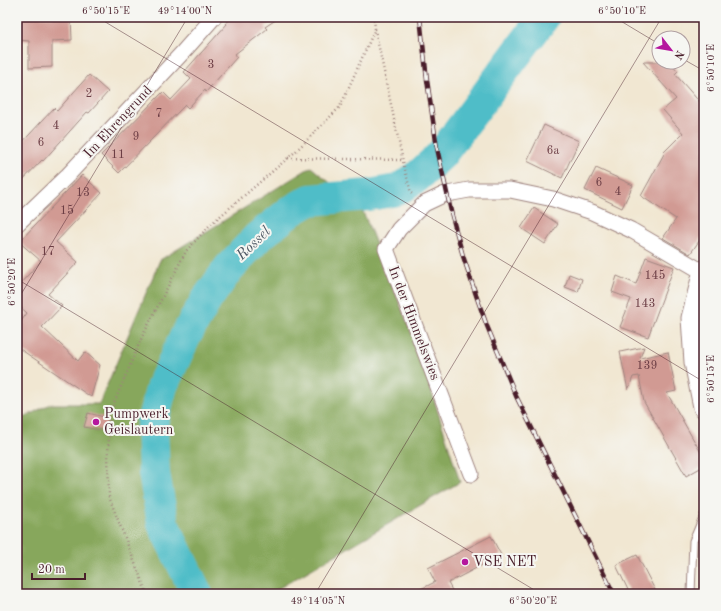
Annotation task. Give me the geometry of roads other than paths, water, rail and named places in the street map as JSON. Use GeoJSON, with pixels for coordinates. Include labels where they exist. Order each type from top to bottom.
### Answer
{"type":"FeatureCollection","features":[{"type":"Feature","properties":{"kind":"main road"},"geometry":{"type":"LineString","coordinates":[[704,272],[692,318],[695,362],[704,407]]}},
{"type":"Feature","properties":{"kind":"street","name":"Im Ehrengrund"},"geometry":{"type":"LineString","coordinates":[[17,224],[67,176],[214,17]]}},
{"type":"Feature","properties":{"kind":"street","name":"In der Himmelswies"},"geometry":{"type":"LineString","coordinates":[[471,474],[386,249],[399,229],[424,204],[446,194],[469,190],[510,190],[553,199],[592,212],[631,230],[704,272]]}},
{"type":"Feature","properties":{"kind":"lane"},"geometry":{"type":"LineString","coordinates":[[691,594],[693,541],[704,515]]}},
{"type":"Feature","properties":{"kind":"waterway","name":"Rossel"},"geometry":{"type":"LineString","coordinates":[[197,594],[163,524],[154,473],[152,423],[162,386],[186,335],[207,299],[229,268],[258,237],[291,211],[310,200],[369,195],[397,190],[416,178],[441,155],[544,17]]}},
{"type":"Feature","properties":{"kind":"railway"},"geometry":{"type":"LineString","coordinates":[[420,17],[437,148],[452,216],[477,298],[516,396],[614,594]]}},
{"type":"Feature","properties":{"kind":"place","name":"Pumpwerk Geislautern"},"geometry":{"type":"Point","coordinates":[96,422]}},
{"type":"Feature","properties":{"kind":"place","name":"VSE NET"},"geometry":{"type":"Point","coordinates":[465,562]}}]}
